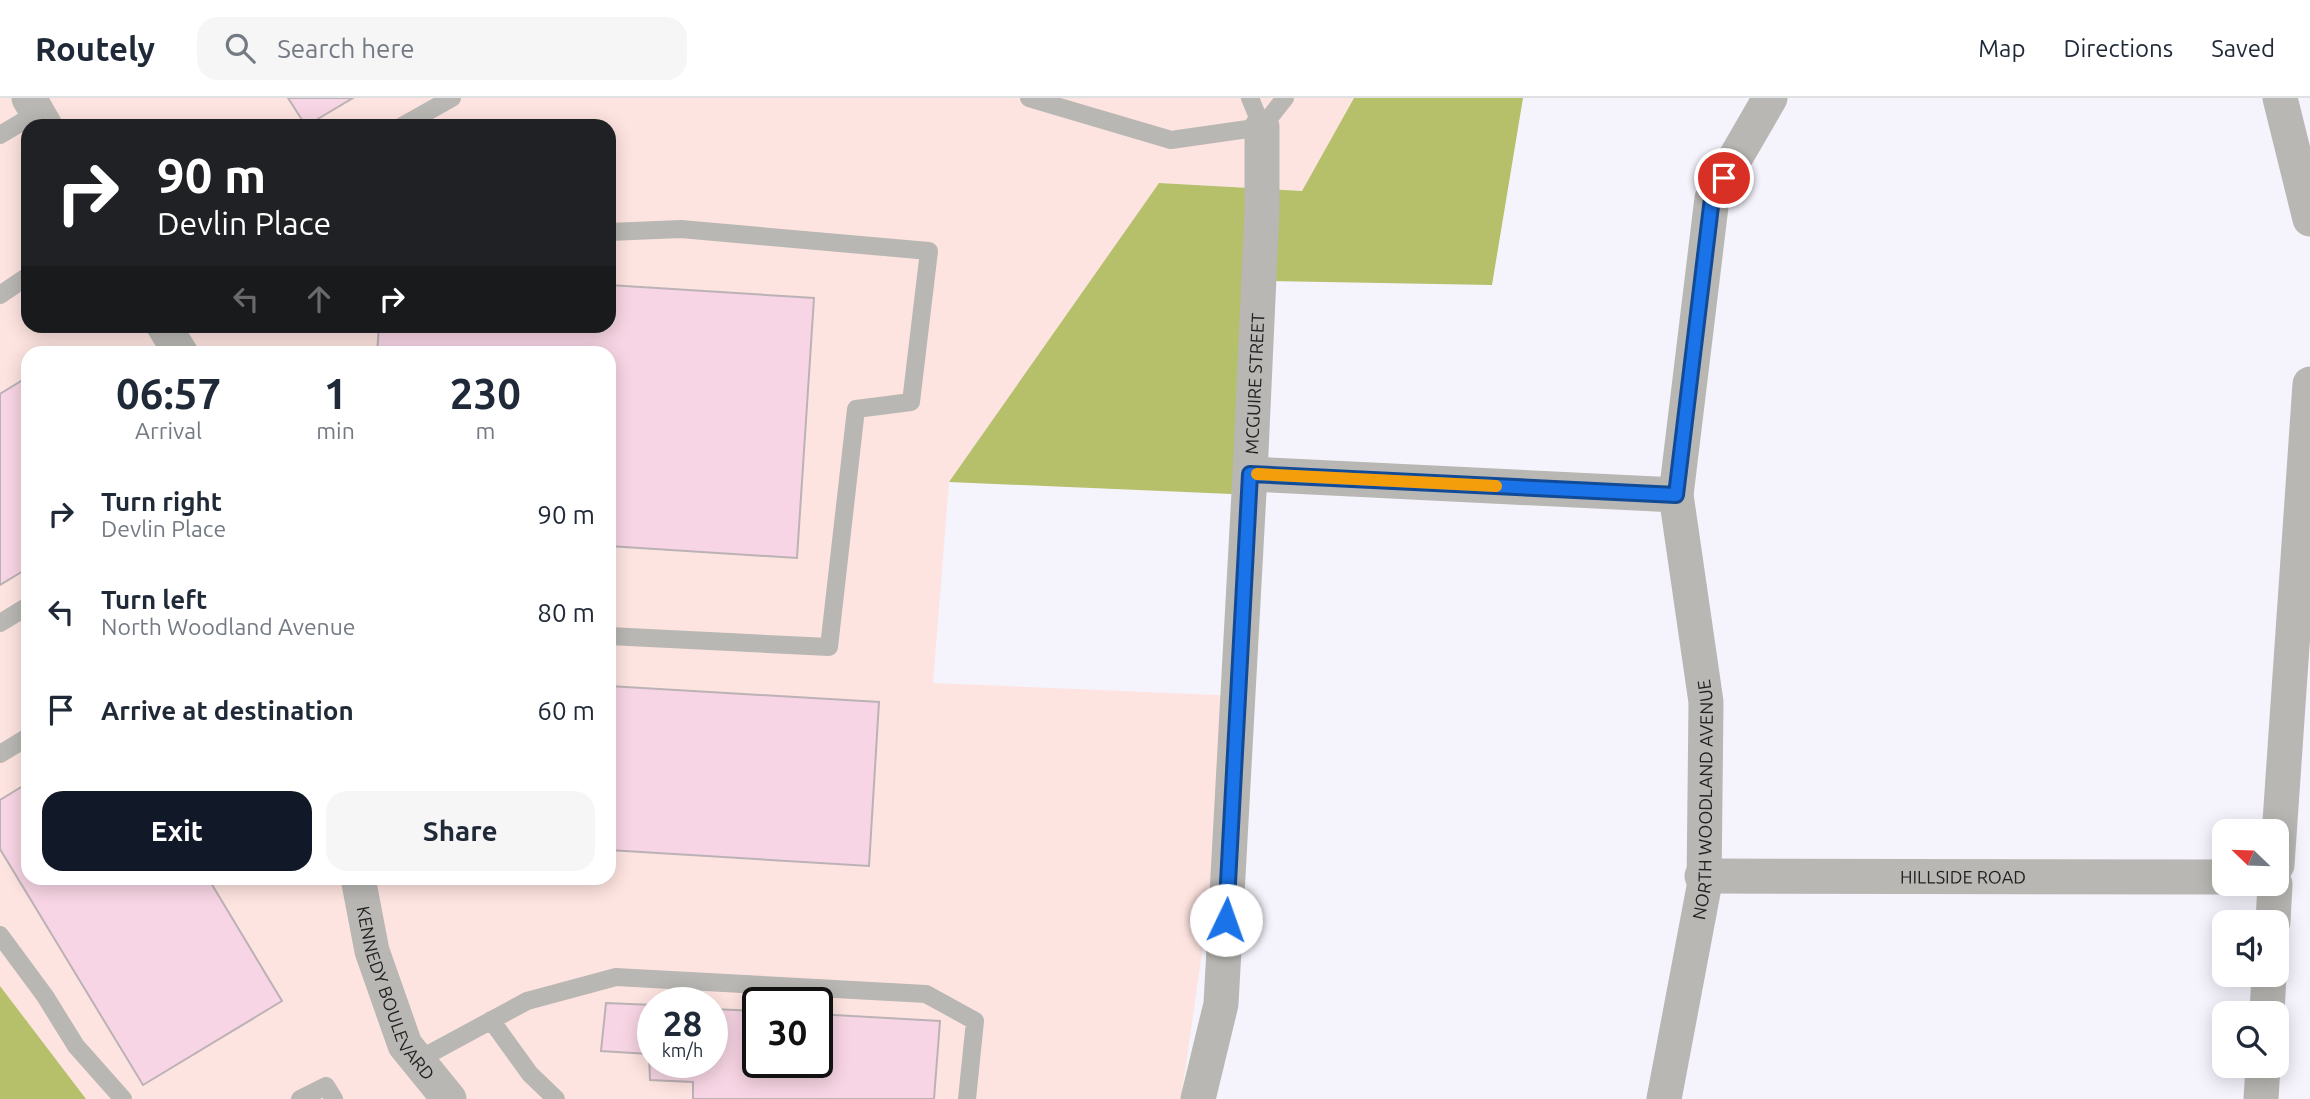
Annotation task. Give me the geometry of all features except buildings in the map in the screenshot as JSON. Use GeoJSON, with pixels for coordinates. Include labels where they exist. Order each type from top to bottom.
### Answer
{"type":"FeatureCollection","features":[{"type":"Feature","properties":{"kind":"street","name":"NORTH WOODLAND AVENUE"},"geometry":{"type":"LineString","coordinates":[[1664,1099],[1704,887],[1702,876],[1706,702],[1676,495],[1712,198],[1770,98]]}},
{"type":"Feature","properties":{"kind":"street"},"geometry":{"type":"LineString","coordinates":[[2280,98],[2310,219]]}},
{"type":"Feature","properties":{"kind":"street","name":"MCGUIRE STREET"},"geometry":{"type":"LineString","coordinates":[[1198,1099],[1221,1004],[1262,211],[1256,112]]}},
{"type":"Feature","properties":{"kind":"street"},"geometry":{"type":"LineString","coordinates":[[2280,819],[2310,384]]}},
{"type":"Feature","properties":{"kind":"street"},"geometry":{"type":"LineString","coordinates":[[1250,474],[1676,495]]}},
{"type":"Feature","properties":{"kind":"street","name":"HILLSIDE ROAD"},"geometry":{"type":"LineString","coordinates":[[1702,876],[2212,877]]}},
{"type":"Feature","properties":{"kind":"street","name":"KENNEDY BOULEVARD"},"geometry":{"type":"LineString","coordinates":[[359,885],[372,951],[405,1045],[449,1099]]}},
{"type":"Feature","properties":{"kind":"street"},"geometry":{"type":"LineString","coordinates":[[2261,1099],[2262,1078]]}},
{"type":"Feature","properties":{"kind":"lane"},"geometry":{"type":"LineString","coordinates":[[414,119],[452,98]]}},
{"type":"Feature","properties":{"kind":"lane"},"geometry":{"type":"LineString","coordinates":[[1029,98],[1171,140],[1256,112],[1284,98]]}},
{"type":"Feature","properties":{"kind":"lane"},"geometry":{"type":"LineString","coordinates":[[0,135],[21,122]]}},
{"type":"Feature","properties":{"kind":"lane"},"geometry":{"type":"LineString","coordinates":[[616,232],[681,229],[929,251],[911,402],[856,409],[829,647],[616,636]]}},
{"type":"Feature","properties":{"kind":"lane"},"geometry":{"type":"LineString","coordinates":[[0,295],[21,281]]}},
{"type":"Feature","properties":{"kind":"lane"},"geometry":{"type":"LineString","coordinates":[[0,623],[21,611]]}},
{"type":"Feature","properties":{"kind":"lane"},"geometry":{"type":"LineString","coordinates":[[0,754],[21,741]]}},
{"type":"Feature","properties":{"kind":"lane"},"geometry":{"type":"LineString","coordinates":[[0,935],[45,996],[76,1046],[124,1099]]}},
{"type":"Feature","properties":{"kind":"lane"},"geometry":{"type":"LineString","coordinates":[[418,1060],[527,1001],[617,977],[926,994],[975,1021],[967,1099]]}},
{"type":"Feature","properties":{"kind":"lane"},"geometry":{"type":"LineString","coordinates":[[491,1020],[530,1074],[556,1099]]}},
{"type":"Feature","properties":{"kind":"lane"},"geometry":{"type":"LineString","coordinates":[[300,1099],[326,1086],[334,1099]]}},
{"type":"Feature","properties":{"kind":"shaded area"},"geometry":{"type":"Polygon","coordinates":[[[0,98],[1354,98],[1302,191],[1159,183],[949,482],[933,683],[1239,696],[1181,1099],[86,1099],[0,986],[0,98]]]}},
{"type":"Feature","properties":{"kind":"green space"},"geometry":{"type":"Polygon","coordinates":[[[1354,98],[1523,98],[1492,285],[1269,281],[1255,495],[949,482],[1159,183],[1302,191],[1354,98]]]}},
{"type":"Feature","properties":{"kind":"green space"},"geometry":{"type":"Polygon","coordinates":[[[0,986],[86,1099],[0,1099],[0,986]]]}},
{"type":"Feature","properties":{"kind":"slow traffic"},"geometry":{"type":"LineString","coordinates":[[1257,474],[1496,486]]}},
{"type":"Feature","properties":{"kind":"route"},"geometry":{"type":"LineString","coordinates":[[1226,920],[1250,474],[1676,495],[1712,198],[1724,178]]}}]}
